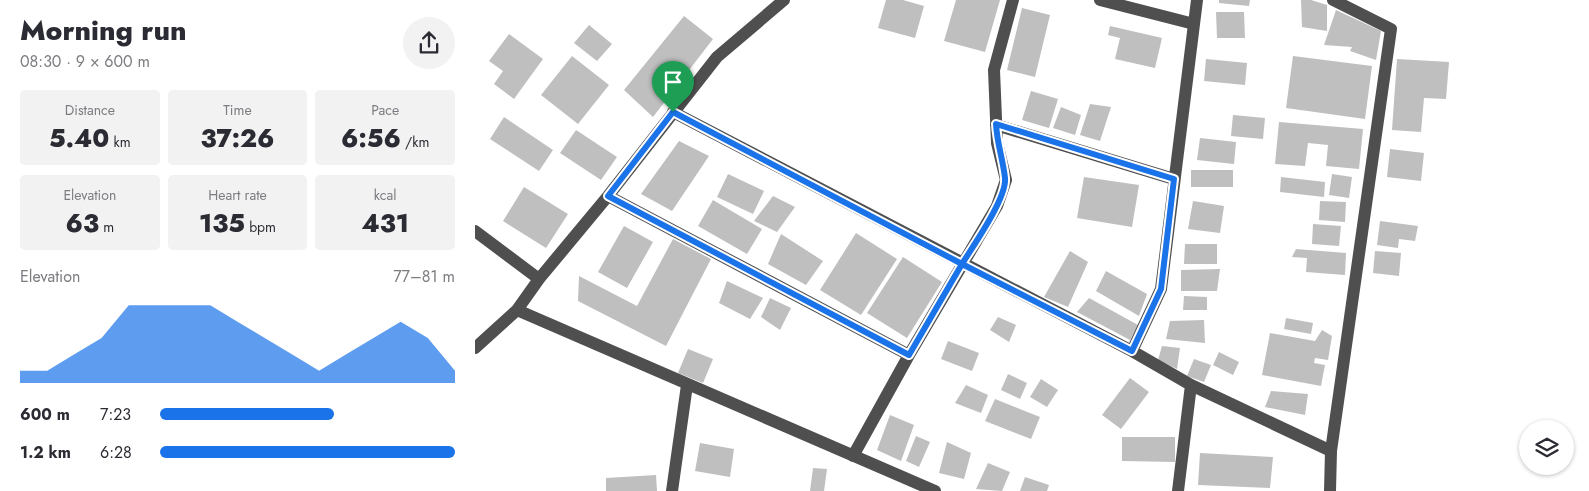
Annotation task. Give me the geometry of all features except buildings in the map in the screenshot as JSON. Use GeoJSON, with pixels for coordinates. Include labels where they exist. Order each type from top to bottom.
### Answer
{"type":"FeatureCollection","features":[{"type":"Feature","properties":{"kind":"street"},"geometry":{"type":"LineString","coordinates":[[475,348],[517,310],[539,279],[608,196],[717,57],[784,0]]}},
{"type":"Feature","properties":{"kind":"street"},"geometry":{"type":"LineString","coordinates":[[853,456],[909,355],[997,206],[1006,180],[997,143],[994,70],[1013,0]]}},
{"type":"Feature","properties":{"kind":"street"},"geometry":{"type":"LineString","coordinates":[[1100,0],[1194,24]]}},
{"type":"Feature","properties":{"kind":"street"},"geometry":{"type":"LineString","coordinates":[[1132,351],[1161,289],[1197,0]]}},
{"type":"Feature","properties":{"kind":"street"},"geometry":{"type":"LineString","coordinates":[[1330,491],[1331,451],[1391,29],[1333,0]]}},
{"type":"Feature","properties":{"kind":"street"},"geometry":{"type":"LineString","coordinates":[[673,112],[1132,351],[1191,385],[1331,451]]}},
{"type":"Feature","properties":{"kind":"street"},"geometry":{"type":"LineString","coordinates":[[996,124],[1174,179]]}},
{"type":"Feature","properties":{"kind":"street"},"geometry":{"type":"LineString","coordinates":[[608,196],[909,355]]}},
{"type":"Feature","properties":{"kind":"street"},"geometry":{"type":"LineString","coordinates":[[475,231],[539,279]]}},
{"type":"Feature","properties":{"kind":"street"},"geometry":{"type":"LineString","coordinates":[[517,310],[853,456],[920,488],[935,491]]}},
{"type":"Feature","properties":{"kind":"street"},"geometry":{"type":"LineString","coordinates":[[672,491],[687,385]]}},
{"type":"Feature","properties":{"kind":"street"},"geometry":{"type":"LineString","coordinates":[[1177,491],[1191,385]]}},
{"type":"Feature","properties":{"kind":"route"},"geometry":{"type":"LineString","coordinates":[[673,112],[608,196],[909,355],[962,264],[1132,351],[1161,289],[1174,179],[996,124],[997,143],[1006,180],[997,206],[962,264],[673,112]]}}]}
